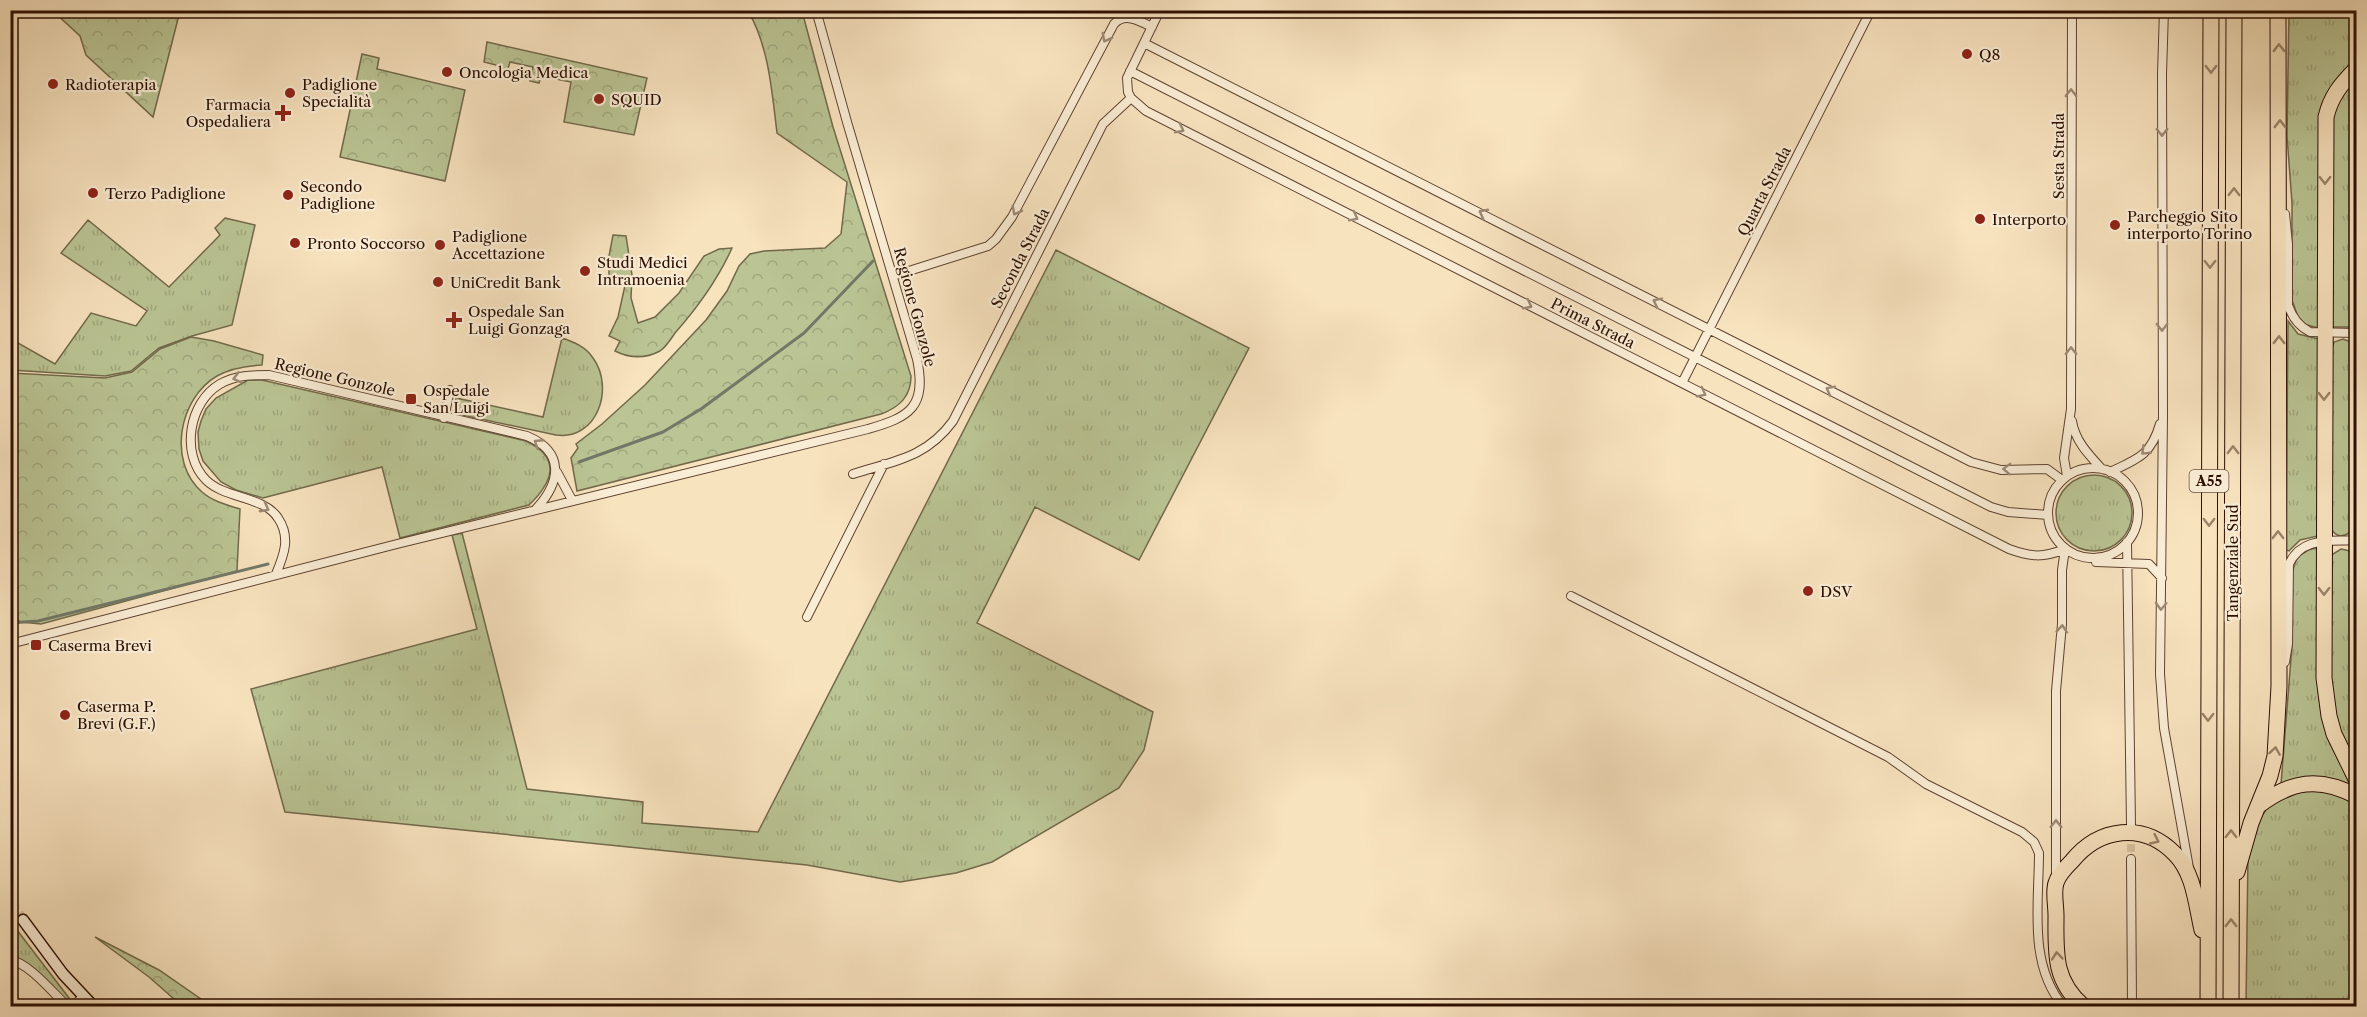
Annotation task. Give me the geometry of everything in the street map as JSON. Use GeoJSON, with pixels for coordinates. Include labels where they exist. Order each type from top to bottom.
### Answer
{"type":"FeatureCollection","features":[{"type":"Feature","properties":{"kind":"highway","name":"Tangenziale Sud"},"geometry":{"type":"LineString","coordinates":[[2208,1006],[2211,10]]}},
{"type":"Feature","properties":{"kind":"highway","name":"Tangenziale Sud"},"geometry":{"type":"LineString","coordinates":[[2230,1006],[2234,10]]}},
{"type":"Feature","properties":{"kind":"highway"},"geometry":{"type":"LineString","coordinates":[[2231,892],[2251,823],[2270,776],[2275,756],[2279,686],[2278,12]]}},
{"type":"Feature","properties":{"kind":"highway"},"geometry":{"type":"LineString","coordinates":[[2356,69],[2338,87],[2332,97],[2326,117],[2324,333],[2325,697],[2334,734],[2356,779]]}},
{"type":"Feature","properties":{"kind":"highway"},"geometry":{"type":"LineString","coordinates":[[2258,806],[2276,793],[2313,783],[2338,786],[2356,796]]}},
{"type":"Feature","properties":{"kind":"highway"},"geometry":{"type":"LineString","coordinates":[[2084,1006],[2070,991],[2059,970],[2056,957],[2056,882],[2084,847],[2107,835],[2129,832],[2150,837],[2163,843],[2176,855],[2185,867],[2191,883],[2208,952]]}},
{"type":"Feature","properties":{"kind":"street","name":"Regione Gonzole"},"geometry":{"type":"LineString","coordinates":[[10,644],[276,574],[868,429],[905,415],[912,409],[922,386],[917,359],[846,122],[816,10]]}},
{"type":"Feature","properties":{"kind":"street"},"geometry":{"type":"LineString","coordinates":[[1131,98],[1127,85],[1130,71],[1160,10]]}},
{"type":"Feature","properties":{"kind":"street","name":"Quarta Strada"},"geometry":{"type":"LineString","coordinates":[[1682,383],[1871,10]]}},
{"type":"Feature","properties":{"kind":"street","name":"Sesta Strada"},"geometry":{"type":"LineString","coordinates":[[2065,478],[2064,458],[2070,409],[2072,10]]}},
{"type":"Feature","properties":{"kind":"street"},"geometry":{"type":"LineString","coordinates":[[2164,10],[2161,702],[2191,883]]}},
{"type":"Feature","properties":{"kind":"street"},"geometry":{"type":"LineString","coordinates":[[894,276],[978,250],[996,239],[1012,217],[1114,24],[1118,19],[1125,17],[1152,27]]}},
{"type":"Feature","properties":{"kind":"street"},"geometry":{"type":"LineString","coordinates":[[1144,43],[1971,462],[2001,470],[2047,470],[2065,478]]}},
{"type":"Feature","properties":{"kind":"street","name":"Prima Strada"},"geometry":{"type":"LineString","coordinates":[[1130,71],[1991,507],[2008,512],[2048,515]]}},
{"type":"Feature","properties":{"kind":"street","name":"Prima Strada"},"geometry":{"type":"LineString","coordinates":[[1131,98],[1146,111],[2009,549],[2022,554],[2048,556],[2064,554],[2099,562]]}},
{"type":"Feature","properties":{"kind":"street","name":"Seconda Strada"},"geometry":{"type":"LineString","coordinates":[[854,474],[930,446],[944,434],[953,421],[1103,124],[1131,98]]}},
{"type":"Feature","properties":{"kind":"street"},"geometry":{"type":"LineString","coordinates":[[2280,162],[2288,244],[2288,305],[2291,313],[2303,329],[2310,332],[2356,333]]}},
{"type":"Feature","properties":{"kind":"street","name":"Regione Gonzole"},"geometry":{"type":"LineString","coordinates":[[276,574],[286,545],[284,531],[278,518],[267,507],[215,489],[198,471],[191,449],[194,415],[208,394],[223,382],[234,378],[269,375],[526,436],[541,442],[551,453],[560,481],[572,500]]}},
{"type":"Feature","properties":{"kind":"street"},"geometry":{"type":"LineString","coordinates":[[444,418],[450,390]]}},
{"type":"Feature","properties":{"kind":"street","name":"Sesta Strada"},"geometry":{"type":"LineString","coordinates":[[2070,409],[2073,431],[2085,451],[2106,471]]}},
{"type":"Feature","properties":{"kind":"street"},"geometry":{"type":"LineString","coordinates":[[2056,882],[2056,691],[2062,624],[2064,554],[2052,534],[2048,515],[2051,495],[2065,478],[2078,471],[2106,471],[2144,455],[2156,438],[2163,415]]}},
{"type":"Feature","properties":{"kind":"street"},"geometry":{"type":"LineString","coordinates":[[807,617],[884,464]]}},
{"type":"Feature","properties":{"kind":"street"},"geometry":{"type":"LineString","coordinates":[[536,509],[554,485],[555,468]]}},
{"type":"Feature","properties":{"kind":"street"},"geometry":{"type":"LineString","coordinates":[[2064,554],[2092,559],[2108,556],[2127,542],[2135,530],[2138,517],[2131,490],[2122,479],[2106,471]]}},
{"type":"Feature","properties":{"kind":"street"},"geometry":{"type":"LineString","coordinates":[[2279,686],[2289,644],[2289,564],[2300,548],[2313,542],[2356,540]]}},
{"type":"Feature","properties":{"kind":"street"},"geometry":{"type":"LineString","coordinates":[[2127,542],[2131,825]]}},
{"type":"Feature","properties":{"kind":"street"},"geometry":{"type":"LineString","coordinates":[[2076,555],[2099,562],[2149,564],[2162,578]]}},
{"type":"Feature","properties":{"kind":"street"},"geometry":{"type":"LineString","coordinates":[[1571,596],[1888,757],[1926,784],[2022,832],[2034,842],[2038,853],[2039,943],[2042,966],[2050,987],[2063,1006]]}},
{"type":"Feature","properties":{"kind":"street"},"geometry":{"type":"LineString","coordinates":[[2131,859],[2132,1006]]}},
{"type":"Feature","properties":{"kind":"street"},"geometry":{"type":"LineString","coordinates":[[23,921],[40,945],[93,1006]]}},
{"type":"Feature","properties":{"kind":"street"},"geometry":{"type":"LineString","coordinates":[[10,960],[17,961],[34,974],[68,1006]]}},
{"type":"Feature","properties":{"kind":"street"},"geometry":{"type":"LineString","coordinates":[[73,1006],[84,996]]}},
{"type":"Feature","properties":{"kind":"green space"},"geometry":{"type":"Polygon","coordinates":[[[53,11],[160,11],[179,15],[153,117],[86,55],[80,36],[53,11]]]}},
{"type":"Feature","properties":{"kind":"green space"},"geometry":{"type":"Polygon","coordinates":[[[748,11],[802,11],[833,127],[911,376],[907,395],[894,408],[881,414],[577,491],[571,458],[578,448],[576,444],[645,385],[706,320],[727,291],[739,266],[750,254],[764,251],[825,248],[841,234],[847,182],[777,133],[765,54],[748,11]]]}},
{"type":"Feature","properties":{"kind":"green space"},"geometry":{"type":"Polygon","coordinates":[[[2289,11],[2356,11],[2356,56],[2353,63],[2330,90],[2322,105],[2318,328],[2304,324],[2298,317],[2292,300],[2292,203],[2287,136],[2289,11]]]}},
{"type":"Feature","properties":{"kind":"green space"},"geometry":{"type":"Polygon","coordinates":[[[487,42],[647,78],[634,135],[564,122],[571,82],[541,76],[539,83],[530,81],[533,67],[510,62],[506,75],[499,74],[500,66],[484,62],[487,42]]]}},
{"type":"Feature","properties":{"kind":"green space"},"geometry":{"type":"Polygon","coordinates":[[[362,54],[379,58],[377,69],[465,90],[445,181],[340,157],[362,54]]]}},
{"type":"Feature","properties":{"kind":"green space"},"geometry":{"type":"Polygon","coordinates":[[[2356,78],[2356,327],[2330,327],[2332,118],[2338,100],[2356,78]]]}},
{"type":"Feature","properties":{"kind":"green space"},"geometry":{"type":"Polygon","coordinates":[[[225,218],[255,225],[232,325],[159,348],[131,371],[105,376],[11,370],[11,339],[55,364],[91,313],[136,326],[147,311],[61,253],[88,220],[169,287],[220,235],[215,228],[225,218]]]}},
{"type":"Feature","properties":{"kind":"green space"},"geometry":{"type":"Polygon","coordinates":[[[613,235],[626,236],[632,275],[631,298],[638,323],[655,317],[679,293],[704,256],[719,249],[732,248],[714,282],[699,303],[666,345],[654,354],[637,357],[615,351],[620,341],[609,336],[618,317],[626,281],[609,277],[609,256],[613,235]]]}},
{"type":"Feature","properties":{"kind":"green space"},"geometry":{"type":"Polygon","coordinates":[[[1056,250],[1249,348],[1139,560],[1035,507],[977,623],[1153,712],[1144,750],[1119,788],[992,862],[956,873],[900,882],[807,865],[285,812],[251,689],[477,629],[452,535],[462,533],[527,789],[643,802],[642,823],[758,832],[1056,250]]]}},
{"type":"Feature","properties":{"kind":"green space"},"geometry":{"type":"Polygon","coordinates":[[[2288,321],[2298,334],[2319,339],[2318,536],[2300,540],[2289,551],[2286,550],[2288,321]]]}},
{"type":"Feature","properties":{"kind":"green space"},"geometry":{"type":"Polygon","coordinates":[[[191,337],[263,355],[262,365],[228,371],[204,386],[186,414],[182,431],[181,448],[184,464],[191,479],[210,498],[240,509],[237,571],[41,624],[21,622],[11,617],[11,373],[105,378],[132,372],[160,349],[191,337]]]}},
{"type":"Feature","properties":{"kind":"green space"},"geometry":{"type":"Polygon","coordinates":[[[562,338],[587,351],[599,370],[602,397],[592,421],[582,430],[570,435],[556,435],[453,413],[456,398],[543,417],[562,338]]]}},
{"type":"Feature","properties":{"kind":"green space"},"geometry":{"type":"Polygon","coordinates":[[[2343,339],[2351,342],[2353,348],[2353,524],[2349,533],[2341,536],[2331,529],[2331,351],[2334,342],[2343,339]]]}},
{"type":"Feature","properties":{"kind":"green space"},"geometry":{"type":"Polygon","coordinates":[[[248,380],[262,380],[526,441],[545,455],[550,471],[548,479],[544,488],[529,505],[400,538],[382,467],[263,498],[236,490],[221,482],[203,461],[199,449],[198,432],[206,409],[216,398],[248,380]]]}},
{"type":"Feature","properties":{"kind":"green space"},"geometry":{"type":"Polygon","coordinates":[[[2094,475],[2109,478],[2121,486],[2129,498],[2132,513],[2129,528],[2121,540],[2109,548],[2094,551],[2079,548],[2067,540],[2059,528],[2056,513],[2059,498],[2067,486],[2079,478],[2094,475]]]}},
{"type":"Feature","properties":{"kind":"green space"},"geometry":{"type":"Polygon","coordinates":[[[2319,547],[2319,699],[2332,745],[2355,787],[2327,778],[2300,779],[2281,784],[2292,646],[2292,573],[2297,557],[2308,550],[2319,547]]]}},
{"type":"Feature","properties":{"kind":"green space"},"geometry":{"type":"Polygon","coordinates":[[[2341,549],[2350,551],[2353,555],[2356,766],[2336,721],[2331,681],[2331,558],[2341,549]]]}},
{"type":"Feature","properties":{"kind":"green space"},"geometry":{"type":"Polygon","coordinates":[[[2323,789],[2356,803],[2356,1003],[2352,1006],[2246,1006],[2248,854],[2259,820],[2270,804],[2299,791],[2323,789]]]}},
{"type":"Feature","properties":{"kind":"green space"},"geometry":{"type":"Polygon","coordinates":[[[10,921],[69,998],[66,1001],[11,952],[10,921]]]}},
{"type":"Feature","properties":{"kind":"green space"},"geometry":{"type":"Polygon","coordinates":[[[95,937],[159,970],[211,1006],[182,1006],[149,977],[95,937]]]}},
{"type":"Feature","properties":{"kind":"waterway"},"geometry":{"type":"LineString","coordinates":[[579,462],[663,432],[701,409],[804,333],[873,261]]}},
{"type":"Feature","properties":{"kind":"waterway"},"geometry":{"type":"LineString","coordinates":[[10,623],[38,621],[268,564]]}},
{"type":"Feature","properties":{"kind":"tunnel"},"geometry":{"type":"LineString","coordinates":[[2131,832],[2131,859]]}},
{"type":"Feature","properties":{"kind":"tunnel"},"geometry":{"type":"LineString","coordinates":[[10,901],[23,920]]}},
{"type":"Feature","properties":{"kind":"place","name":"Q8"},"geometry":{"type":"Point","coordinates":[1967,54]}},
{"type":"Feature","properties":{"kind":"place","name":"Oncologia Medica"},"geometry":{"type":"Point","coordinates":[447,72]}},
{"type":"Feature","properties":{"kind":"place","name":"Radioterapia"},"geometry":{"type":"Point","coordinates":[53,84]}},
{"type":"Feature","properties":{"kind":"place","name":"Padiglione Specialità"},"geometry":{"type":"Point","coordinates":[290,93]}},
{"type":"Feature","properties":{"kind":"place","name":"SQUID"},"geometry":{"type":"Point","coordinates":[599,99]}},
{"type":"Feature","properties":{"kind":"place","name":"Farmacia Ospedaliera"},"geometry":{"type":"Point","coordinates":[283,113]}},
{"type":"Feature","properties":{"kind":"place","name":"Terzo Padiglione"},"geometry":{"type":"Point","coordinates":[93,193]}},
{"type":"Feature","properties":{"kind":"place","name":"Secondo Padiglione"},"geometry":{"type":"Point","coordinates":[288,195]}},
{"type":"Feature","properties":{"kind":"place","name":"Interporto"},"geometry":{"type":"Point","coordinates":[1980,219]}},
{"type":"Feature","properties":{"kind":"place","name":"Parcheggio Sito interporto Torino"},"geometry":{"type":"Point","coordinates":[2115,225]}},
{"type":"Feature","properties":{"kind":"place","name":"Pronto Soccorso"},"geometry":{"type":"Point","coordinates":[295,243]}},
{"type":"Feature","properties":{"kind":"place","name":"Padiglione Accettazione"},"geometry":{"type":"Point","coordinates":[440,245]}},
{"type":"Feature","properties":{"kind":"place","name":"Studi Medici Intramoenia"},"geometry":{"type":"Point","coordinates":[585,271]}},
{"type":"Feature","properties":{"kind":"place","name":"UniCredit Bank"},"geometry":{"type":"Point","coordinates":[438,282]}},
{"type":"Feature","properties":{"kind":"place","name":"Ospedale San Luigi Gonzaga"},"geometry":{"type":"Point","coordinates":[454,320]}},
{"type":"Feature","properties":{"kind":"place","name":"Ospedale San Luigi"},"geometry":{"type":"Point","coordinates":[411,399]}},
{"type":"Feature","properties":{"kind":"place","name":"DSV"},"geometry":{"type":"Point","coordinates":[1808,591]}},
{"type":"Feature","properties":{"kind":"place","name":"Caserma Brevi"},"geometry":{"type":"Point","coordinates":[36,645]}},
{"type":"Feature","properties":{"kind":"place","name":"Caserma P. Brevi (G.F.)"},"geometry":{"type":"Point","coordinates":[65,715]}}]}
